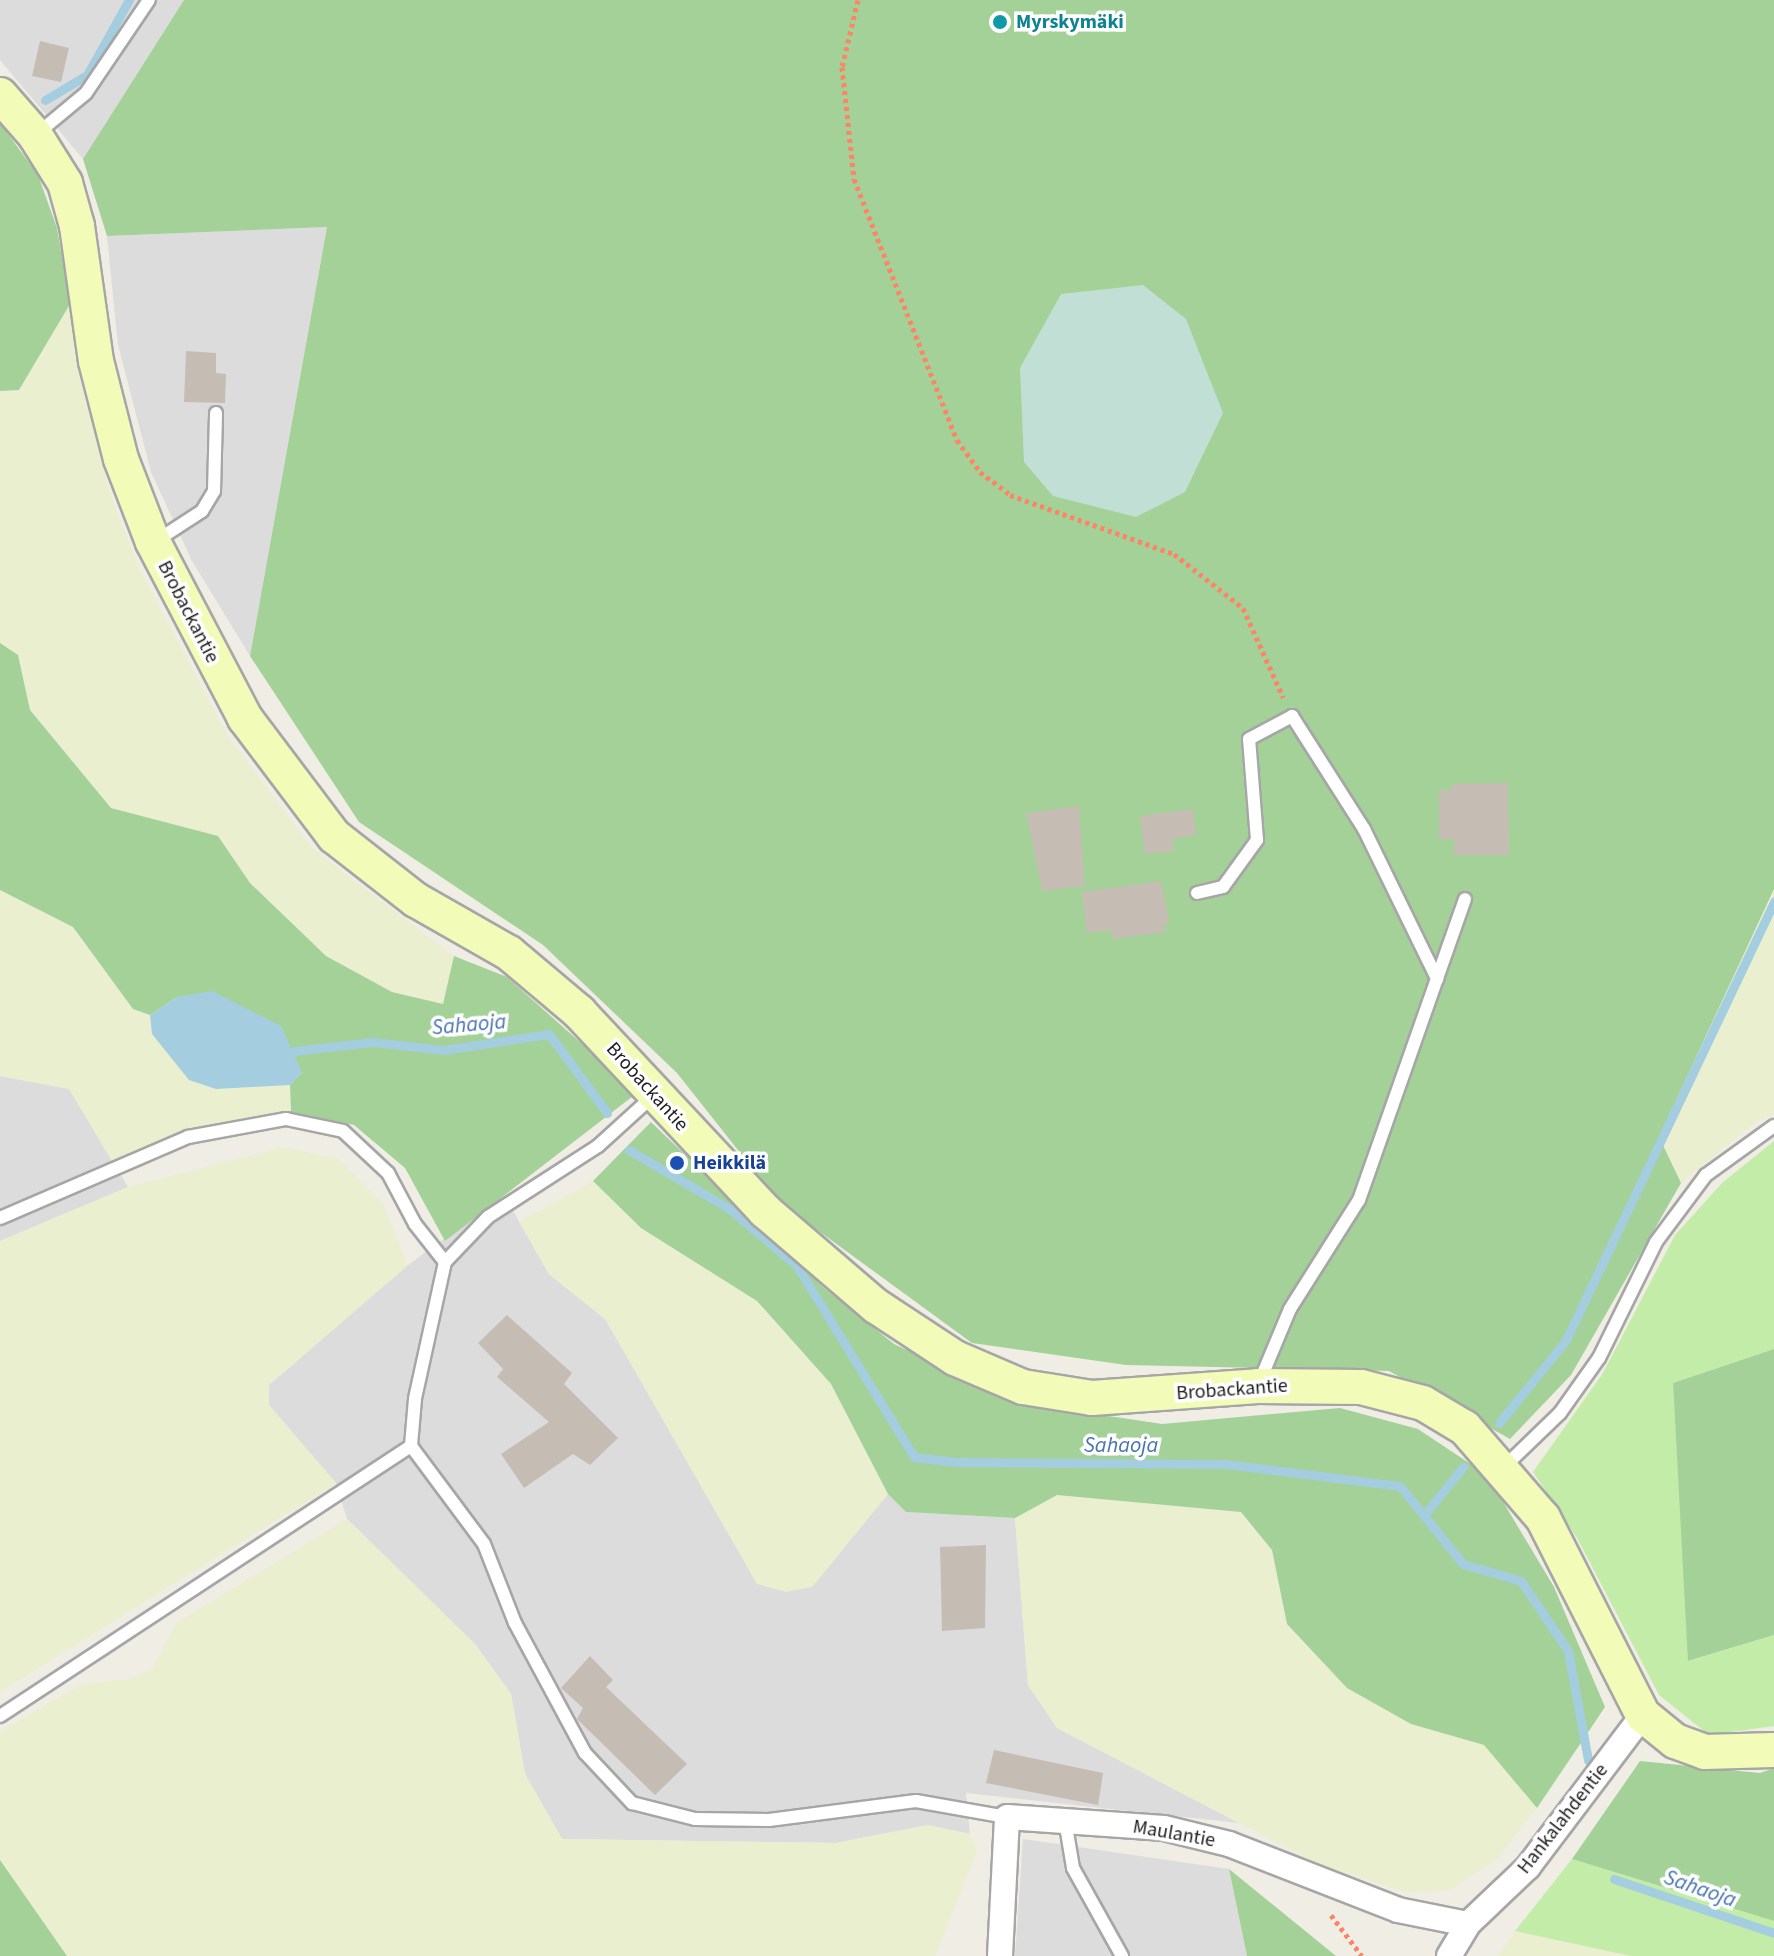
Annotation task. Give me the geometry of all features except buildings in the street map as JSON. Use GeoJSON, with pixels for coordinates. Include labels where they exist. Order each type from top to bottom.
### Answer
{"type":"FeatureCollection","features":[{"type":"Feature","properties":{"kind":"street","name":"Brobackantie"},"geometry":{"type":"LineString","coordinates":[[0,95],[35,135],[65,183],[77,226],[96,361],[121,459],[153,542],[245,718],[334,836],[416,900],[509,953],[579,1012],[765,1211],[876,1306],[955,1358],[1023,1387],[1092,1398],[1258,1386],[1361,1387],[1423,1403],[1465,1428],[1504,1467],[1567,1559],[1643,1715]]}},
{"type":"Feature","properties":{"kind":"street"},"geometry":{"type":"LineString","coordinates":[[1643,1715],[1675,1741],[1705,1752],[1774,1750]]}},
{"type":"Feature","properties":{"kind":"street","name":"Hankalahdentie"},"geometry":{"type":"LineString","coordinates":[[1449,1956],[1468,1924],[1528,1867],[1643,1715]]}},
{"type":"Feature","properties":{"kind":"street","name":"Maulantie"},"geometry":{"type":"LineString","coordinates":[[1007,1817],[1164,1828],[1229,1844],[1398,1910],[1468,1924]]}},
{"type":"Feature","properties":{"kind":"street"},"geometry":{"type":"LineString","coordinates":[[1000,1956],[1007,1817]]}},
{"type":"Feature","properties":{"kind":"lane"},"geometry":{"type":"LineString","coordinates":[[35,135],[86,93],[149,0]]}},
{"type":"Feature","properties":{"kind":"lane"},"geometry":{"type":"LineString","coordinates":[[153,542],[202,511],[214,491],[216,413]]}},
{"type":"Feature","properties":{"kind":"lane"},"geometry":{"type":"LineString","coordinates":[[1197,893],[1223,887],[1257,840],[1249,739],[1292,716],[1364,829],[1437,979]]}},
{"type":"Feature","properties":{"kind":"lane"},"geometry":{"type":"LineString","coordinates":[[1258,1386],[1290,1309],[1359,1200],[1465,899]]}},
{"type":"Feature","properties":{"kind":"lane"},"geometry":{"type":"LineString","coordinates":[[654,1094],[598,1146],[488,1217],[445,1262],[415,1399],[411,1446],[484,1544],[515,1623],[585,1753],[632,1803],[695,1819],[769,1820],[916,1801],[1007,1817]]}},
{"type":"Feature","properties":{"kind":"lane"},"geometry":{"type":"LineString","coordinates":[[0,1218],[188,1137],[286,1119],[343,1131],[388,1173],[415,1224],[445,1262]]}},
{"type":"Feature","properties":{"kind":"lane"},"geometry":{"type":"LineString","coordinates":[[1504,1467],[1560,1413],[1599,1358],[1656,1242],[1706,1175],[1774,1126]]}},
{"type":"Feature","properties":{"kind":"lane"},"geometry":{"type":"LineString","coordinates":[[0,1716],[411,1446]]}},
{"type":"Feature","properties":{"kind":"lane"},"geometry":{"type":"LineString","coordinates":[[1065,1820],[1073,1868],[1122,1956]]}},
{"type":"Feature","properties":{"kind":"path"},"geometry":{"type":"LineString","coordinates":[[858,0],[842,67],[854,179],[957,440],[980,472],[1010,495],[1174,554],[1243,608],[1292,716]]}},
{"type":"Feature","properties":{"kind":"shaded area"},"geometry":{"type":"Polygon","coordinates":[[[0,0],[184,0],[83,159],[0,60],[0,0]]]}},
{"type":"Feature","properties":{"kind":"shaded area"},"geometry":{"type":"Polygon","coordinates":[[[327,227],[250,656],[192,561],[151,472],[118,345],[107,236],[327,227]]]}},
{"type":"Feature","properties":{"kind":"shaded area"},"geometry":{"type":"Polygon","coordinates":[[[1143,285],[1186,319],[1223,413],[1185,492],[1136,517],[1053,496],[1024,462],[1020,368],[1061,294],[1143,285]]]}},
{"type":"Feature","properties":{"kind":"shaded area"},"geometry":{"type":"Polygon","coordinates":[[[212,991],[281,1026],[302,1072],[290,1085],[216,1089],[189,1080],[152,1034],[150,1015],[177,997],[212,991]]]}},
{"type":"Feature","properties":{"kind":"shaded area"},"geometry":{"type":"Polygon","coordinates":[[[0,1076],[70,1089],[128,1187],[0,1241],[0,1076]]]}},
{"type":"Feature","properties":{"kind":"shaded area"},"geometry":{"type":"Polygon","coordinates":[[[504,1195],[549,1274],[605,1319],[661,1412],[812,1587],[888,1494],[906,1512],[1015,1518],[1028,1685],[1057,1728],[1239,1823],[966,1793],[970,1834],[928,1825],[836,1843],[562,1839],[525,1774],[511,1694],[475,1644],[347,1519],[336,1483],[269,1405],[269,1385],[408,1265],[504,1195]]]}},
{"type":"Feature","properties":{"kind":"shaded area"},"geometry":{"type":"Polygon","coordinates":[[[1023,1839],[1229,1869],[1247,1956],[1015,1956],[1023,1839]]]}},
{"type":"Feature","properties":{"kind":"green space"},"geometry":{"type":"Polygon","coordinates":[[[184,0],[1774,0],[1774,889],[1659,1137],[1681,1183],[1571,1375],[1510,1439],[1389,1371],[1126,1365],[972,1343],[779,1202],[677,1073],[543,945],[359,822],[250,656],[327,227],[107,236],[83,159],[184,0]]]}},
{"type":"Feature","properties":{"kind":"green space"},"geometry":{"type":"Polygon","coordinates":[[[0,123],[38,175],[57,228],[70,304],[19,390],[0,391],[0,123]]]}},
{"type":"Feature","properties":{"kind":"green space"},"geometry":{"type":"Polygon","coordinates":[[[70,304],[81,383],[110,493],[140,570],[227,734],[312,848],[454,956],[443,1004],[392,992],[326,956],[250,883],[218,836],[111,808],[30,710],[18,655],[0,643],[0,391],[19,390],[70,304]]]}},
{"type":"Feature","properties":{"kind":"green space"},"geometry":{"type":"Polygon","coordinates":[[[0,643],[18,655],[30,710],[111,808],[218,836],[250,883],[326,956],[392,992],[443,1004],[454,956],[507,977],[637,1093],[445,1241],[405,1168],[354,1125],[291,1112],[290,1085],[302,1072],[177,997],[150,1015],[133,1009],[73,927],[0,890],[0,643]]]}},
{"type":"Feature","properties":{"kind":"green space"},"geometry":{"type":"Polygon","coordinates":[[[1774,889],[1774,1114],[1756,1122],[1681,1183],[1659,1138],[1774,889]]]}},
{"type":"Feature","properties":{"kind":"green space"},"geometry":{"type":"Polygon","coordinates":[[[0,890],[73,927],[133,1009],[150,1015],[152,1034],[216,1089],[290,1085],[291,1112],[184,1133],[113,1163],[69,1089],[0,1076],[0,890]]]}},
{"type":"Feature","properties":{"kind":"green space"},"geometry":{"type":"Polygon","coordinates":[[[651,1122],[824,1288],[894,1344],[1016,1402],[1162,1424],[1340,1408],[1418,1429],[1487,1475],[1554,1587],[1605,1707],[1537,1808],[1484,1745],[1411,1724],[1347,1688],[1287,1624],[1272,1550],[1241,1512],[1057,1495],[1015,1518],[906,1512],[888,1494],[831,1384],[757,1301],[641,1228],[593,1181],[651,1122]]]}},
{"type":"Feature","properties":{"kind":"green space"},"geometry":{"type":"Polygon","coordinates":[[[1774,1141],[1774,1349],[1673,1383],[1689,1661],[1774,1635],[1774,1726],[1709,1735],[1659,1695],[1577,1538],[1533,1472],[1603,1373],[1675,1235],[1722,1183],[1774,1141]]]}},
{"type":"Feature","properties":{"kind":"green space"},"geometry":{"type":"Polygon","coordinates":[[[284,1147],[339,1159],[383,1204],[408,1265],[269,1385],[269,1405],[336,1483],[0,1692],[0,1241],[128,1187],[284,1147]]]}},
{"type":"Feature","properties":{"kind":"green space"},"geometry":{"type":"Polygon","coordinates":[[[593,1181],[641,1228],[757,1301],[831,1384],[888,1494],[812,1587],[786,1592],[757,1584],[605,1319],[549,1274],[519,1222],[593,1181]]]}},
{"type":"Feature","properties":{"kind":"green space"},"geometry":{"type":"Polygon","coordinates":[[[1774,1349],[1774,1635],[1688,1661],[1673,1383],[1774,1349]]]}},
{"type":"Feature","properties":{"kind":"green space"},"geometry":{"type":"Polygon","coordinates":[[[1057,1495],[1242,1512],[1272,1550],[1287,1624],[1411,1724],[1484,1745],[1537,1808],[1497,1859],[1450,1890],[1407,1893],[1318,1864],[1057,1728],[1028,1685],[1015,1518],[1057,1495]]]}},
{"type":"Feature","properties":{"kind":"green space"},"geometry":{"type":"Polygon","coordinates":[[[347,1519],[475,1644],[511,1694],[525,1774],[562,1839],[836,1843],[928,1825],[970,1834],[977,1851],[935,1956],[67,1956],[0,1860],[0,1732],[82,1684],[129,1679],[153,1668],[176,1623],[347,1519]]]}},
{"type":"Feature","properties":{"kind":"green space"},"geometry":{"type":"Polygon","coordinates":[[[1640,1761],[1760,1773],[1774,1768],[1774,1921],[1572,1859],[1640,1761]]]}},
{"type":"Feature","properties":{"kind":"green space"},"geometry":{"type":"Polygon","coordinates":[[[1572,1859],[1774,1921],[1774,1956],[1631,1956],[1515,1931],[1572,1859]]]}},
{"type":"Feature","properties":{"kind":"green space"},"geometry":{"type":"Polygon","coordinates":[[[0,1860],[67,1956],[0,1956],[0,1860]]]}},
{"type":"Feature","properties":{"kind":"green space"},"geometry":{"type":"Polygon","coordinates":[[[1229,1869],[1336,1956],[1247,1956],[1229,1869]]]}},
{"type":"Feature","properties":{"kind":"green space"},"geometry":{"type":"Polygon","coordinates":[[[1515,1931],[1631,1956],[1498,1956],[1515,1931]]]}},
{"type":"Feature","properties":{"kind":"waterway"},"geometry":{"type":"LineString","coordinates":[[45,100],[87,75],[129,0]]}},
{"type":"Feature","properties":{"kind":"waterway"},"geometry":{"type":"LineString","coordinates":[[1499,1423],[1566,1340],[1774,901]]}},
{"type":"Feature","properties":{"kind":"waterway","name":"Sahaoja"},"geometry":{"type":"LineString","coordinates":[[294,1051],[372,1042],[444,1050],[549,1034],[607,1113]]}},
{"type":"Feature","properties":{"kind":"waterway","name":"Sahaoja"},"geometry":{"type":"LineString","coordinates":[[629,1150],[730,1209],[797,1266],[914,1457],[956,1462],[1226,1464],[1400,1486],[1463,1564],[1521,1581],[1568,1651],[1588,1760]]}},
{"type":"Feature","properties":{"kind":"waterway"},"geometry":{"type":"LineString","coordinates":[[1424,1515],[1463,1467]]}},
{"type":"Feature","properties":{"kind":"waterway","name":"Sahaoja"},"geometry":{"type":"LineString","coordinates":[[1614,1879],[1774,1933]]}},
{"type":"Feature","properties":{"kind":"place","name":"Myrskymäki"},"geometry":{"type":"Point","coordinates":[1000,22]}},
{"type":"Feature","properties":{"kind":"place","name":"Heikkilä"},"geometry":{"type":"Point","coordinates":[677,1163]}}]}
